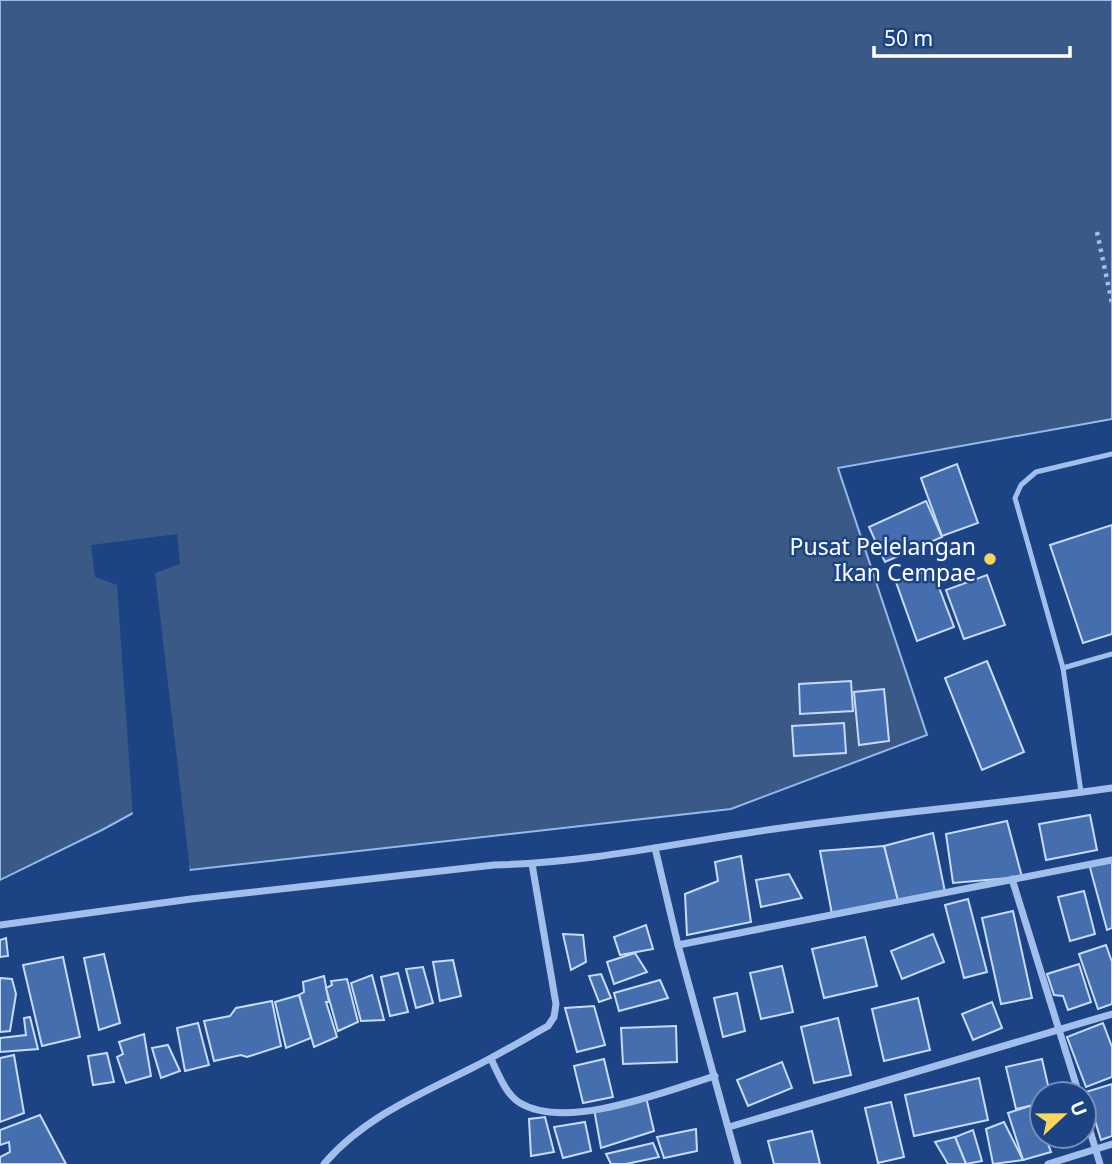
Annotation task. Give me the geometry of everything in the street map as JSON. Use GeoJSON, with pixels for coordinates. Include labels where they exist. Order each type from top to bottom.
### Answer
{"type":"FeatureCollection","features":[{"type":"Feature","properties":{"kind":"street"},"geometry":{"type":"LineString","coordinates":[[0,925],[191,899],[494,865],[533,864],[773,829],[1112,788]]}},
{"type":"Feature","properties":{"kind":"street"},"geometry":{"type":"LineString","coordinates":[[655,848],[678,945],[738,1164]]}},
{"type":"Feature","properties":{"kind":"street"},"geometry":{"type":"LineString","coordinates":[[678,945],[1112,860]]}},
{"type":"Feature","properties":{"kind":"street"},"geometry":{"type":"LineString","coordinates":[[324,1164],[345,1140],[396,1106],[491,1059],[548,1026],[554,1017],[556,1004],[533,864]]}},
{"type":"Feature","properties":{"kind":"street"},"geometry":{"type":"LineString","coordinates":[[1012,879],[1075,1080]]}},
{"type":"Feature","properties":{"kind":"street"},"geometry":{"type":"LineString","coordinates":[[729,1127],[1112,1014]]}},
{"type":"Feature","properties":{"kind":"street"},"geometry":{"type":"LineString","coordinates":[[491,1059],[504,1084],[519,1103],[547,1112],[570,1115],[658,1094],[715,1076]]}},
{"type":"Feature","properties":{"kind":"street"},"geometry":{"type":"LineString","coordinates":[[1048,1164],[1092,1150]]}},
{"type":"Feature","properties":{"kind":"lane"},"geometry":{"type":"LineString","coordinates":[[1081,792],[1063,668],[1014,498],[1021,485],[1036,472],[1112,454]]}},
{"type":"Feature","properties":{"kind":"lane"},"geometry":{"type":"LineString","coordinates":[[1063,668],[1112,654]]}},
{"type":"Feature","properties":{"kind":"path"},"geometry":{"type":"LineString","coordinates":[[1097,232],[1112,303]]}},
{"type":"Feature","properties":{"kind":"water"},"geometry":{"type":"Polygon","coordinates":[[[0,0],[1112,0],[1112,419],[838,468],[927,735],[731,809],[190,870],[164,796],[0,880],[0,0]]]}},
{"type":"Feature","properties":{"kind":"pier"},"geometry":{"type":"Polygon","coordinates":[[[177,534],[180,564],[155,573],[190,870],[186,871],[163,801],[133,817],[117,585],[95,577],[91,545],[177,534]]]}},
{"type":"Feature","properties":{"kind":"building"},"geometry":{"type":"Polygon","coordinates":[[[957,464],[978,523],[942,536],[921,478],[957,464]]]}},
{"type":"Feature","properties":{"kind":"building"},"geometry":{"type":"Polygon","coordinates":[[[926,501],[942,537],[885,562],[869,527],[926,501]]]}},
{"type":"Feature","properties":{"kind":"building"},"geometry":{"type":"Polygon","coordinates":[[[1112,525],[1112,634],[1083,643],[1050,545],[1112,525]]]}},
{"type":"Feature","properties":{"kind":"building"},"geometry":{"type":"Polygon","coordinates":[[[932,569],[954,627],[917,641],[896,582],[932,569]]]}},
{"type":"Feature","properties":{"kind":"building"},"geometry":{"type":"Polygon","coordinates":[[[987,575],[1005,625],[964,639],[946,590],[987,575]]]}},
{"type":"Feature","properties":{"kind":"building"},"geometry":{"type":"Polygon","coordinates":[[[987,661],[1024,752],[982,770],[945,678],[987,661]]]}},
{"type":"Feature","properties":{"kind":"building"},"geometry":{"type":"Polygon","coordinates":[[[851,681],[853,711],[800,714],[799,684],[851,681]]]}},
{"type":"Feature","properties":{"kind":"building"},"geometry":{"type":"Polygon","coordinates":[[[884,689],[889,741],[859,745],[854,692],[884,689]]]}},
{"type":"Feature","properties":{"kind":"building"},"geometry":{"type":"Polygon","coordinates":[[[844,723],[846,753],[794,756],[792,726],[844,723]]]}},
{"type":"Feature","properties":{"kind":"building"},"geometry":{"type":"Polygon","coordinates":[[[1090,815],[1097,850],[1046,860],[1039,824],[1090,815]]]}},
{"type":"Feature","properties":{"kind":"building"},"geometry":{"type":"Polygon","coordinates":[[[1007,821],[1022,877],[953,883],[946,834],[1007,821]]]}},
{"type":"Feature","properties":{"kind":"building"},"geometry":{"type":"Polygon","coordinates":[[[933,833],[945,892],[898,901],[884,846],[933,833]]]}},
{"type":"Feature","properties":{"kind":"building"},"geometry":{"type":"Polygon","coordinates":[[[884,846],[898,901],[832,914],[820,851],[884,846]]]}},
{"type":"Feature","properties":{"kind":"building"},"geometry":{"type":"Polygon","coordinates":[[[741,856],[751,922],[687,935],[685,894],[718,881],[715,862],[741,856]]]}},
{"type":"Feature","properties":{"kind":"building"},"geometry":{"type":"Polygon","coordinates":[[[1112,860],[1112,928],[1107,930],[1089,864],[1112,860]]]}},
{"type":"Feature","properties":{"kind":"building"},"geometry":{"type":"Polygon","coordinates":[[[789,874],[802,898],[761,907],[756,880],[789,874]]]}},
{"type":"Feature","properties":{"kind":"building"},"geometry":{"type":"Polygon","coordinates":[[[1084,891],[1095,934],[1070,941],[1058,897],[1084,891]]]}},
{"type":"Feature","properties":{"kind":"building"},"geometry":{"type":"Polygon","coordinates":[[[968,899],[987,972],[964,978],[945,905],[968,899]]]}},
{"type":"Feature","properties":{"kind":"building"},"geometry":{"type":"Polygon","coordinates":[[[1013,911],[1032,998],[1001,1004],[982,918],[1013,911]]]}},
{"type":"Feature","properties":{"kind":"building"},"geometry":{"type":"Polygon","coordinates":[[[646,925],[653,949],[620,955],[614,937],[646,925]]]}},
{"type":"Feature","properties":{"kind":"building"},"geometry":{"type":"Polygon","coordinates":[[[563,934],[583,935],[586,962],[571,970],[563,934]]]}},
{"type":"Feature","properties":{"kind":"building"},"geometry":{"type":"Polygon","coordinates":[[[933,934],[944,962],[902,979],[891,951],[933,934]]]}},
{"type":"Feature","properties":{"kind":"building"},"geometry":{"type":"Polygon","coordinates":[[[865,937],[877,986],[824,998],[812,949],[865,937]]]}},
{"type":"Feature","properties":{"kind":"building"},"geometry":{"type":"Polygon","coordinates":[[[6,938],[8,956],[0,957],[0,940],[6,938]]]}},
{"type":"Feature","properties":{"kind":"building"},"geometry":{"type":"Polygon","coordinates":[[[1106,945],[1112,962],[1112,1004],[1098,1009],[1079,954],[1106,945]]]}},
{"type":"Feature","properties":{"kind":"building"},"geometry":{"type":"Polygon","coordinates":[[[635,953],[647,972],[614,984],[607,962],[635,953]]]}},
{"type":"Feature","properties":{"kind":"building"},"geometry":{"type":"Polygon","coordinates":[[[104,954],[120,1023],[99,1030],[84,958],[104,954]]]}},
{"type":"Feature","properties":{"kind":"building"},"geometry":{"type":"Polygon","coordinates":[[[63,957],[80,1037],[42,1046],[23,965],[63,957]]]}},
{"type":"Feature","properties":{"kind":"building"},"geometry":{"type":"Polygon","coordinates":[[[453,960],[461,996],[440,1001],[433,962],[453,960]]]}},
{"type":"Feature","properties":{"kind":"building"},"geometry":{"type":"Polygon","coordinates":[[[1079,964],[1091,1002],[1068,1010],[1063,996],[1054,995],[1047,974],[1079,964]]]}},
{"type":"Feature","properties":{"kind":"building"},"geometry":{"type":"Polygon","coordinates":[[[782,966],[793,1012],[761,1019],[750,973],[782,966]]]}},
{"type":"Feature","properties":{"kind":"building"},"geometry":{"type":"Polygon","coordinates":[[[423,967],[433,1003],[416,1008],[406,969],[423,967]]]}},
{"type":"Feature","properties":{"kind":"building"},"geometry":{"type":"Polygon","coordinates":[[[398,973],[408,1012],[390,1016],[381,977],[398,973]]]}},
{"type":"Feature","properties":{"kind":"building"},"geometry":{"type":"Polygon","coordinates":[[[601,974],[611,998],[599,1002],[589,976],[601,974]]]}},
{"type":"Feature","properties":{"kind":"building"},"geometry":{"type":"Polygon","coordinates":[[[372,975],[384,1020],[361,1021],[351,983],[372,975]]]}},
{"type":"Feature","properties":{"kind":"building"},"geometry":{"type":"Polygon","coordinates":[[[324,976],[329,1002],[326,1002],[337,1037],[314,1047],[299,995],[304,992],[303,982],[324,976]]]}},
{"type":"Feature","properties":{"kind":"building"},"geometry":{"type":"Polygon","coordinates":[[[0,978],[12,979],[16,994],[10,1031],[0,1032],[0,978]]]}},
{"type":"Feature","properties":{"kind":"building"},"geometry":{"type":"Polygon","coordinates":[[[347,979],[358,1022],[338,1031],[326,988],[332,985],[331,981],[347,979]]]}},
{"type":"Feature","properties":{"kind":"building"},"geometry":{"type":"Polygon","coordinates":[[[660,980],[668,998],[619,1011],[614,993],[660,980]]]}},
{"type":"Feature","properties":{"kind":"building"},"geometry":{"type":"Polygon","coordinates":[[[737,993],[745,1031],[723,1037],[714,998],[737,993]]]}},
{"type":"Feature","properties":{"kind":"building"},"geometry":{"type":"Polygon","coordinates":[[[299,995],[311,1038],[286,1048],[275,1002],[299,995]]]}},
{"type":"Feature","properties":{"kind":"building"},"geometry":{"type":"Polygon","coordinates":[[[918,998],[930,1050],[884,1061],[872,1009],[918,998]]]}},
{"type":"Feature","properties":{"kind":"building"},"geometry":{"type":"Polygon","coordinates":[[[272,1001],[281,1046],[247,1057],[241,1055],[214,1061],[204,1021],[230,1016],[236,1008],[272,1001]]]}},
{"type":"Feature","properties":{"kind":"building"},"geometry":{"type":"Polygon","coordinates":[[[992,1002],[1002,1028],[973,1040],[962,1014],[992,1002]]]}},
{"type":"Feature","properties":{"kind":"building"},"geometry":{"type":"Polygon","coordinates":[[[594,1006],[605,1045],[577,1052],[565,1008],[594,1006]]]}},
{"type":"Feature","properties":{"kind":"building"},"geometry":{"type":"Polygon","coordinates":[[[30,1017],[38,1049],[0,1052],[0,1038],[26,1035],[24,1018],[30,1017]]]}},
{"type":"Feature","properties":{"kind":"building"},"geometry":{"type":"Polygon","coordinates":[[[838,1018],[851,1075],[814,1083],[801,1027],[838,1018]]]}},
{"type":"Feature","properties":{"kind":"building"},"geometry":{"type":"Polygon","coordinates":[[[198,1023],[209,1065],[185,1071],[177,1028],[198,1023]]]}},
{"type":"Feature","properties":{"kind":"building"},"geometry":{"type":"Polygon","coordinates":[[[1103,1023],[1112,1047],[1112,1077],[1098,1082],[1098,1080],[1083,1080],[1067,1037],[1103,1023]]]}},
{"type":"Feature","properties":{"kind":"building"},"geometry":{"type":"Polygon","coordinates":[[[676,1026],[677,1062],[623,1064],[621,1028],[676,1026]]]}},
{"type":"Feature","properties":{"kind":"building"},"geometry":{"type":"Polygon","coordinates":[[[144,1034],[151,1076],[126,1083],[117,1057],[123,1054],[119,1042],[144,1034]]]}},
{"type":"Feature","properties":{"kind":"building"},"geometry":{"type":"Polygon","coordinates":[[[168,1045],[180,1071],[161,1078],[152,1048],[168,1045]]]}},
{"type":"Feature","properties":{"kind":"building"},"geometry":{"type":"Polygon","coordinates":[[[107,1053],[114,1082],[93,1085],[88,1056],[107,1053]]]}},
{"type":"Feature","properties":{"kind":"building"},"geometry":{"type":"Polygon","coordinates":[[[14,1055],[24,1113],[0,1122],[0,1058],[14,1055]]]}},
{"type":"Feature","properties":{"kind":"building"},"geometry":{"type":"Polygon","coordinates":[[[604,1059],[613,1097],[583,1103],[574,1066],[604,1059]]]}},
{"type":"Feature","properties":{"kind":"building"},"geometry":{"type":"Polygon","coordinates":[[[1042,1059],[1047,1080],[1028,1080],[1028,1106],[1016,1109],[1006,1067],[1042,1059]]]}},
{"type":"Feature","properties":{"kind":"building"},"geometry":{"type":"Polygon","coordinates":[[[782,1062],[792,1088],[748,1106],[737,1080],[782,1062]]]}},
{"type":"Feature","properties":{"kind":"building"},"geometry":{"type":"Polygon","coordinates":[[[979,1078],[988,1120],[914,1136],[905,1095],[979,1078]]]}},
{"type":"Feature","properties":{"kind":"building"},"geometry":{"type":"Polygon","coordinates":[[[1112,1084],[1112,1136],[1101,1140],[1098,1130],[1098,1088],[1112,1084]]]}},
{"type":"Feature","properties":{"kind":"building"},"geometry":{"type":"Polygon","coordinates":[[[646,1097],[654,1131],[601,1148],[594,1109],[646,1097]]]}},
{"type":"Feature","properties":{"kind":"building"},"geometry":{"type":"Polygon","coordinates":[[[891,1102],[904,1157],[878,1163],[865,1108],[891,1102]]]}},
{"type":"Feature","properties":{"kind":"building"},"geometry":{"type":"Polygon","coordinates":[[[1028,1107],[1028,1150],[1051,1152],[1023,1160],[1008,1113],[1028,1107]]]}},
{"type":"Feature","properties":{"kind":"building"},"geometry":{"type":"Polygon","coordinates":[[[40,1115],[66,1164],[0,1164],[0,1157],[10,1152],[9,1142],[0,1145],[0,1130],[40,1115]]]}},
{"type":"Feature","properties":{"kind":"building"},"geometry":{"type":"Polygon","coordinates":[[[545,1117],[554,1152],[531,1156],[529,1119],[545,1117]]]}},
{"type":"Feature","properties":{"kind":"building"},"geometry":{"type":"Polygon","coordinates":[[[585,1122],[591,1151],[563,1158],[554,1127],[585,1122]]]}},
{"type":"Feature","properties":{"kind":"building"},"geometry":{"type":"Polygon","coordinates":[[[1004,1122],[1023,1160],[993,1164],[986,1129],[1004,1122]]]}},
{"type":"Feature","properties":{"kind":"building"},"geometry":{"type":"Polygon","coordinates":[[[696,1129],[697,1151],[664,1158],[657,1137],[696,1129]]]}},
{"type":"Feature","properties":{"kind":"building"},"geometry":{"type":"Polygon","coordinates":[[[973,1130],[982,1161],[966,1164],[955,1137],[973,1130]]]}},
{"type":"Feature","properties":{"kind":"building"},"geometry":{"type":"Polygon","coordinates":[[[812,1131],[820,1164],[774,1164],[768,1141],[812,1131]]]}},
{"type":"Feature","properties":{"kind":"building"},"geometry":{"type":"Polygon","coordinates":[[[955,1137],[966,1164],[948,1164],[935,1142],[955,1137]]]}},
{"type":"Feature","properties":{"kind":"building"},"geometry":{"type":"Polygon","coordinates":[[[653,1143],[659,1157],[626,1164],[611,1164],[606,1154],[653,1143]]]}},
{"type":"Feature","properties":{"kind":"place","name":"Pusat Pelelangan Ikan Cempae"},"geometry":{"type":"Point","coordinates":[990,559]}}]}
